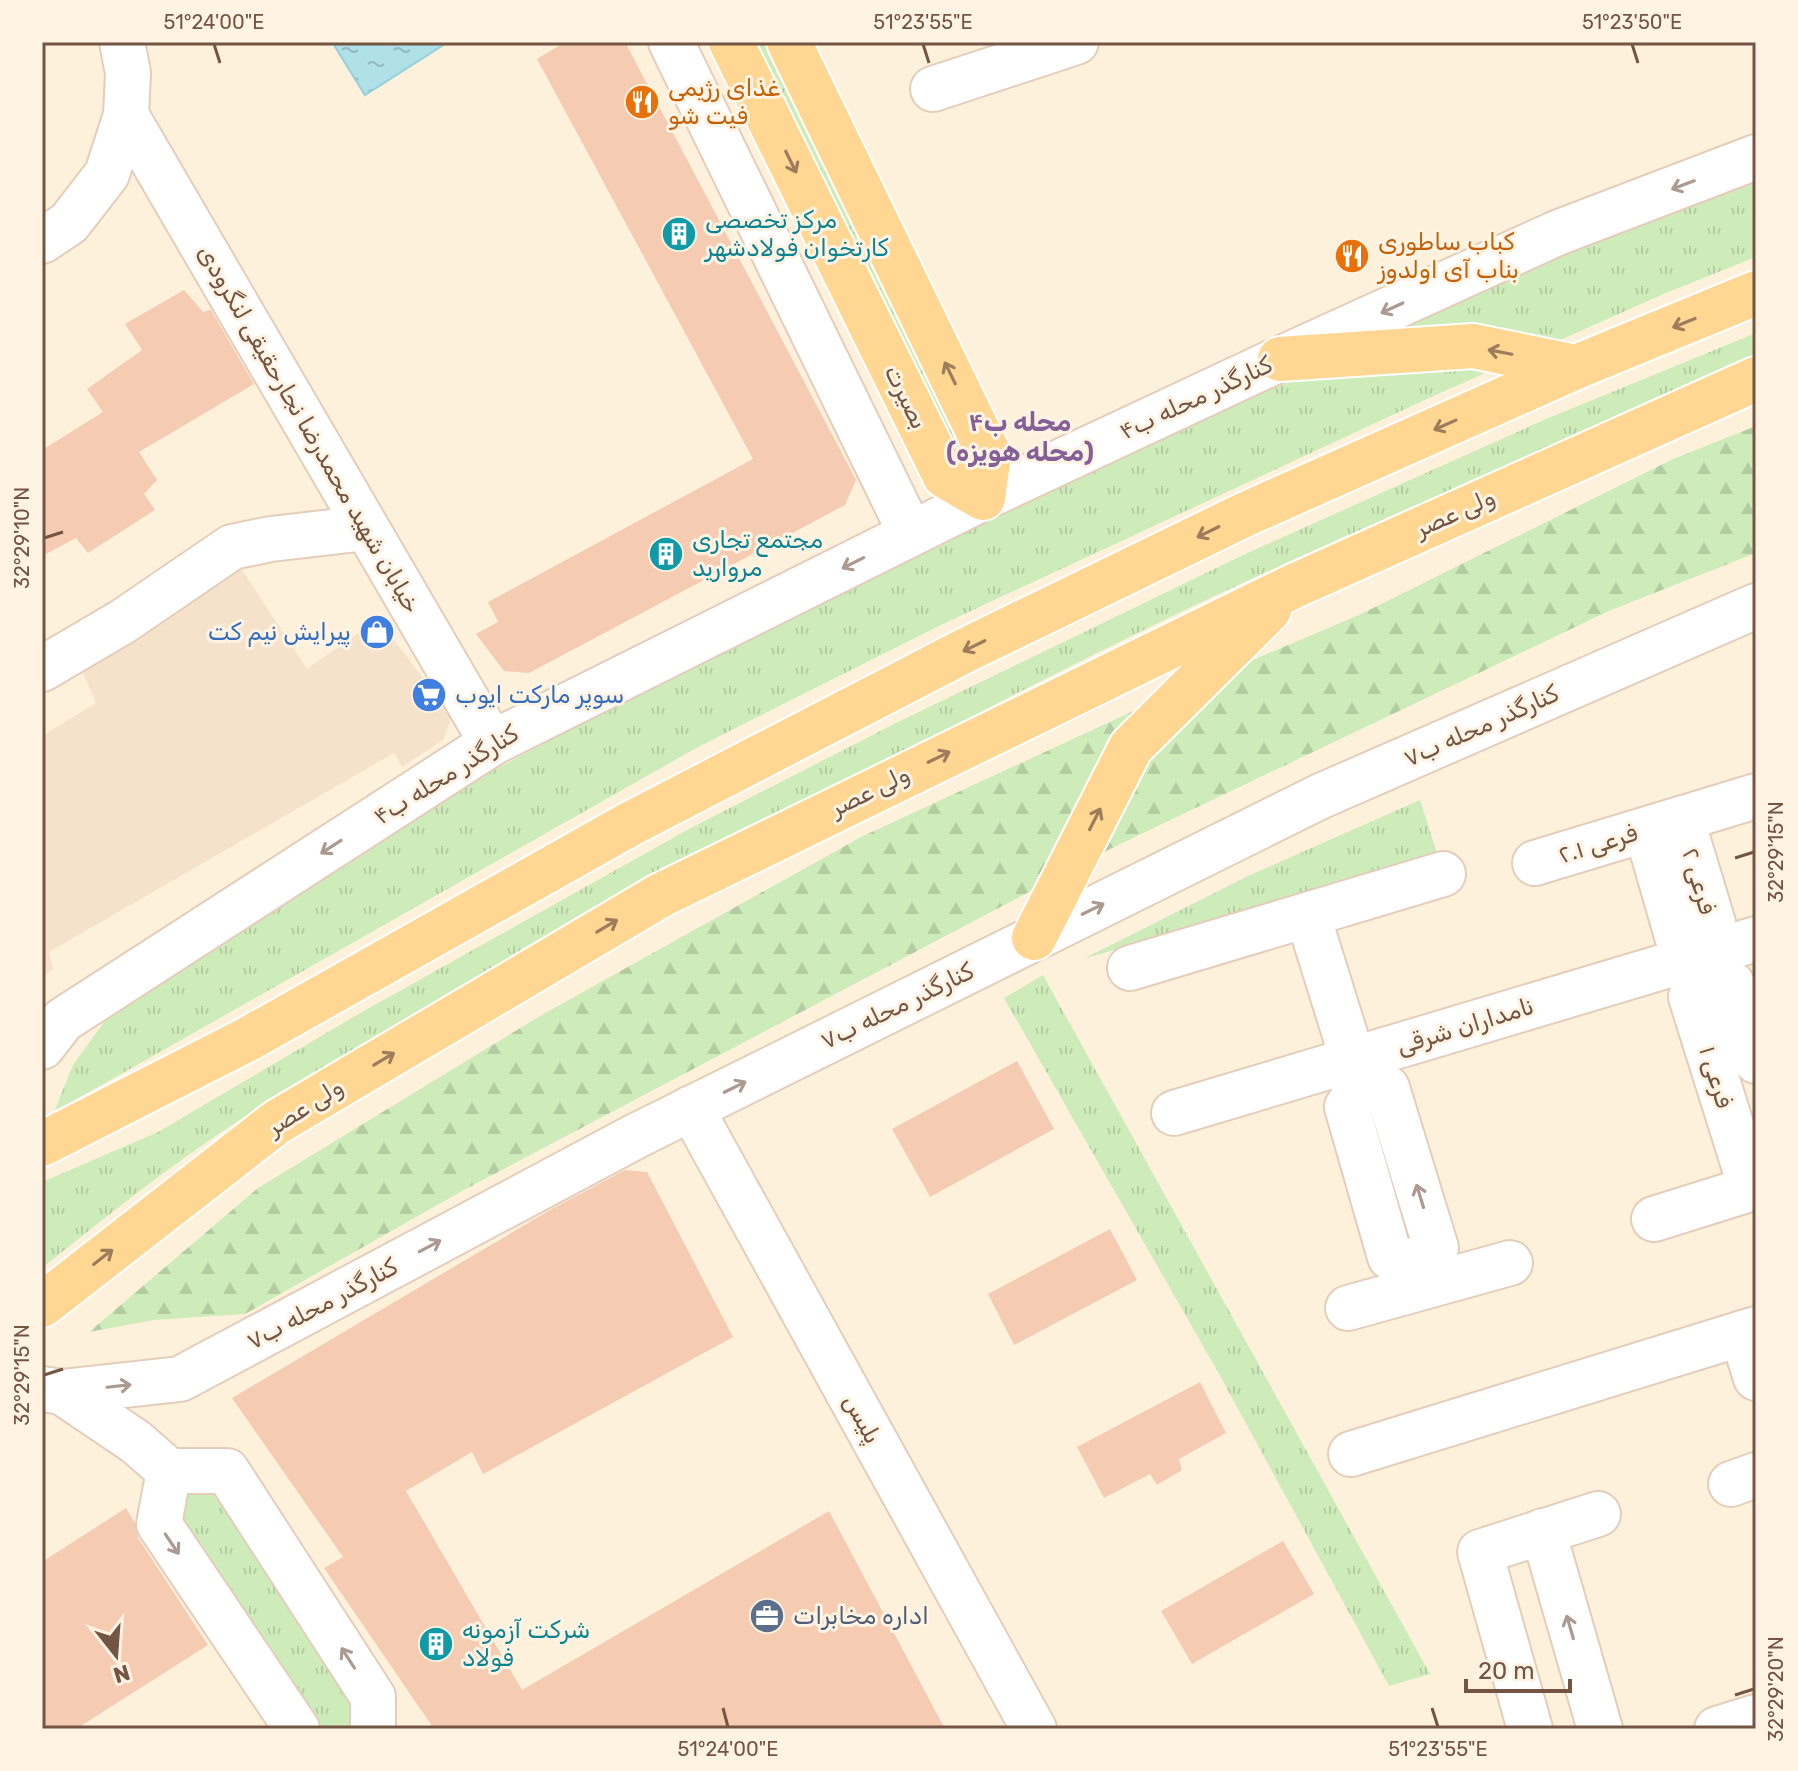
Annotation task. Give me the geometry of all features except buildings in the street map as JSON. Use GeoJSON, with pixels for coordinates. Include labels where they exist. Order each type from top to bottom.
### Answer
{"type":"FeatureCollection","features":[{"type":"Feature","properties":{"kind":"main road","name":"بصیرت"},"geometry":{"type":"LineString","coordinates":[[731,42],[945,476],[983,498],[989,454],[789,42]]}},
{"type":"Feature","properties":{"kind":"main road"},"geometry":{"type":"LineString","coordinates":[[42,1144],[248,1039],[630,824],[968,649],[1246,514],[1576,367],[1756,293]]}},
{"type":"Feature","properties":{"kind":"main road"},"geometry":{"type":"LineString","coordinates":[[1280,359],[1473,346],[1576,367]]}},
{"type":"Feature","properties":{"kind":"main road","name":"ولی عصر"},"geometry":{"type":"LineString","coordinates":[[42,1305],[277,1122],[661,895],[1294,586],[1756,379]]}},
{"type":"Feature","properties":{"kind":"main road"},"geometry":{"type":"LineString","coordinates":[[1034,938],[1131,747],[1294,586]]}},
{"type":"Feature","properties":{"kind":"street"},"geometry":{"type":"LineString","coordinates":[[42,241],[69,223],[107,174],[126,115],[128,73],[122,42]]}},
{"type":"Feature","properties":{"kind":"street"},"geometry":{"type":"LineString","coordinates":[[671,42],[911,534]]}},
{"type":"Feature","properties":{"kind":"street"},"geometry":{"type":"LineString","coordinates":[[933,89],[1076,42]]}},
{"type":"Feature","properties":{"kind":"street","name":"خیابان شهید محمدرضا نجارحقیقی لنگرودی"},"geometry":{"type":"LineString","coordinates":[[126,115],[492,743]]}},
{"type":"Feature","properties":{"kind":"street","name":"کنارگذر محله ب۴"},"geometry":{"type":"LineString","coordinates":[[42,1047],[63,1020],[492,743],[983,498],[1280,359],[1557,233],[1756,157]]}},
{"type":"Feature","properties":{"kind":"street"},"geometry":{"type":"LineString","coordinates":[[42,669],[122,622],[232,547],[271,539],[366,528]]}},
{"type":"Feature","properties":{"kind":"street","name":"کنارگذر محله ب۷"},"geometry":{"type":"LineString","coordinates":[[52,1391],[180,1379],[691,1108],[1321,796],[1756,606]]}},
{"type":"Feature","properties":{"kind":"street","name":"فرعی ۲.۱"},"geometry":{"type":"LineString","coordinates":[[1535,863],[1664,830],[1756,796]]}},
{"type":"Feature","properties":{"kind":"street","name":"فرعی ۲"},"geometry":{"type":"LineString","coordinates":[[1664,830],[1687,837],[1713,923],[1700,957]]}},
{"type":"Feature","properties":{"kind":"street"},"geometry":{"type":"LineString","coordinates":[[1130,968],[1443,874]]}},
{"type":"Feature","properties":{"kind":"street"},"geometry":{"type":"LineString","coordinates":[[1308,916],[1356,1073],[1347,1107],[1390,1257],[1421,1275]]}},
{"type":"Feature","properties":{"kind":"street","name":"نامداران شرقی"},"geometry":{"type":"LineString","coordinates":[[1174,1113],[1356,1073],[1756,939]]}},
{"type":"Feature","properties":{"kind":"street","name":"فرعی ۱"},"geometry":{"type":"LineString","coordinates":[[1756,1061],[1732,984],[1700,957],[1691,997],[1745,1169],[1756,1170]]}},
{"type":"Feature","properties":{"kind":"street","name":"پلیس"},"geometry":{"type":"LineString","coordinates":[[691,1108],[1034,1729]]}},
{"type":"Feature","properties":{"kind":"street"},"geometry":{"type":"LineString","coordinates":[[1654,1219],[1756,1187]]}},
{"type":"Feature","properties":{"kind":"street"},"geometry":{"type":"LineString","coordinates":[[1348,1308],[1421,1275],[1510,1263]]}},
{"type":"Feature","properties":{"kind":"street"},"geometry":{"type":"LineString","coordinates":[[1351,1454],[1749,1331],[1756,1378]]}},
{"type":"Feature","properties":{"kind":"street"},"geometry":{"type":"LineString","coordinates":[[136,1442],[180,1379]]}},
{"type":"Feature","properties":{"kind":"street"},"geometry":{"type":"LineString","coordinates":[[52,1391],[136,1442],[169,1471],[227,1471],[373,1697],[373,1729]]}},
{"type":"Feature","properties":{"kind":"street"},"geometry":{"type":"LineString","coordinates":[[169,1471],[159,1524],[297,1729]]}},
{"type":"Feature","properties":{"kind":"street"},"geometry":{"type":"LineString","coordinates":[[1530,1729],[1480,1552],[1598,1514]]}},
{"type":"Feature","properties":{"kind":"street"},"geometry":{"type":"LineString","coordinates":[[1543,1531],[1600,1729]]}},
{"type":"Feature","properties":{"kind":"street"},"geometry":{"type":"LineString","coordinates":[[1717,1729],[1756,1717]]}},
{"type":"Feature","properties":{"kind":"shaded area"},"geometry":{"type":"Polygon","coordinates":[[[239,565],[307,669],[378,619],[452,716],[443,740],[402,767],[394,753],[49,952],[53,969],[42,977],[42,736],[96,703],[82,671],[239,565]]]}},
{"type":"Feature","properties":{"kind":"green space"},"geometry":{"type":"Polygon","coordinates":[[[749,42],[776,42],[975,452],[952,463],[749,42]]]}},
{"type":"Feature","properties":{"kind":"green space"},"geometry":{"type":"Polygon","coordinates":[[[1756,176],[1756,257],[1666,293],[1429,398],[943,624],[698,747],[54,1112],[73,1065],[120,1000],[413,813],[758,630],[1094,464],[1499,276],[1756,176]]]}},
{"type":"Feature","properties":{"kind":"green space"},"geometry":{"type":"Polygon","coordinates":[[[1756,333],[1756,362],[1468,483],[1183,611],[926,740],[506,965],[344,1056],[238,1121],[163,1174],[42,1268],[42,1182],[158,1132],[362,1012],[689,829],[896,723],[1243,555],[1546,419],[1756,333]]]}},
{"type":"Feature","properties":{"kind":"green space"},"geometry":{"type":"Polygon","coordinates":[[[1756,426],[1756,553],[1611,610],[1116,846],[462,1191],[245,1314],[154,1320],[89,1332],[258,1188],[540,1016],[861,837],[1142,707],[1361,614],[1673,459],[1756,426]]]}},
{"type":"Feature","properties":{"kind":"green space"},"geometry":{"type":"Polygon","coordinates":[[[1420,800],[1438,856],[1083,959],[1248,876],[1420,800]]]}},
{"type":"Feature","properties":{"kind":"green space"},"geometry":{"type":"Polygon","coordinates":[[[1043,975],[1430,1674],[1389,1686],[1218,1372],[1004,998],[1043,975]]]}},
{"type":"Feature","properties":{"kind":"green space"},"geometry":{"type":"Polygon","coordinates":[[[220,1478],[355,1681],[360,1729],[310,1729],[179,1536],[181,1482],[220,1478]]]}},
{"type":"Feature","properties":{"kind":"water"},"geometry":{"type":"Polygon","coordinates":[[[332,42],[448,42],[365,95],[332,42]]]}},
{"type":"Feature","properties":{"kind":"place","name":"غذای رژیمی فیت شو"},"geometry":{"type":"Point","coordinates":[642,102]}},
{"type":"Feature","properties":{"kind":"place","name":"مرکز تخصصی کارتخوان فولادشهر"},"geometry":{"type":"Point","coordinates":[679,234]}},
{"type":"Feature","properties":{"kind":"place","name":"کباب ساطوری بناب آی اولدوز"},"geometry":{"type":"Point","coordinates":[1352,256]}},
{"type":"Feature","properties":{"kind":"place","name":"مجتمع تجاری مروارید"},"geometry":{"type":"Point","coordinates":[666,554]}},
{"type":"Feature","properties":{"kind":"place","name":"پیرایش نیم کت"},"geometry":{"type":"Point","coordinates":[377,632]}},
{"type":"Feature","properties":{"kind":"place","name":"سوپر مارکت ایوب"},"geometry":{"type":"Point","coordinates":[429,695]}},
{"type":"Feature","properties":{"kind":"place","name":"اداره مخابرات"},"geometry":{"type":"Point","coordinates":[767,1616]}},
{"type":"Feature","properties":{"kind":"place","name":"شرکت آزمونه فولاد"},"geometry":{"type":"Point","coordinates":[436,1644]}},
{"type":"Feature","properties":{"kind":"district","name":"محله ب۴ (محله هویزه)"},"geometry":{"type":"Point","coordinates":[1020,437]}}]}
